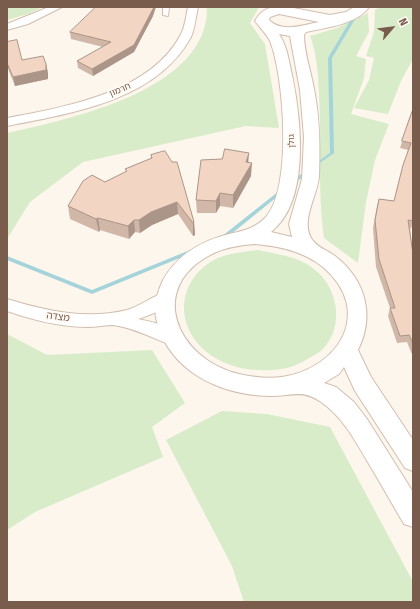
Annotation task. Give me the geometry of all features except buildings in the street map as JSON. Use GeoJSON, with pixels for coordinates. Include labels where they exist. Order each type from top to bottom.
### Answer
{"type":"FeatureCollection","features":[{"type":"Feature","properties":{"kind":"street"},"geometry":{"type":"LineString","coordinates":[[7,27],[31,19],[57,7]]}},
{"type":"Feature","properties":{"kind":"street","name":"חרמון"},"geometry":{"type":"LineString","coordinates":[[7,122],[56,112],[96,100],[128,88],[152,74],[168,61],[180,48],[190,24],[193,7]]}},
{"type":"Feature","properties":{"kind":"street"},"geometry":{"type":"LineString","coordinates":[[283,9],[299,11],[326,19],[359,10],[337,21],[283,32],[269,16],[283,9]]}},
{"type":"Feature","properties":{"kind":"street"},"geometry":{"type":"LineString","coordinates":[[299,11],[308,20],[307,26],[297,35],[297,42],[307,90],[312,153],[308,188],[298,224],[302,240],[308,248]]}},
{"type":"Feature","properties":{"kind":"street","name":"גולן"},"geometry":{"type":"LineString","coordinates":[[242,238],[260,230],[276,215],[284,197],[291,162],[290,118],[286,79],[277,41],[269,16]]}},
{"type":"Feature","properties":{"kind":"street"},"geometry":{"type":"LineString","coordinates":[[242,238],[269,238],[308,248],[330,262],[340,272],[353,293],[357,304],[356,328],[347,350],[328,370],[300,383],[267,388],[251,387],[220,379],[194,363],[183,353],[174,339],[166,318],[166,298],[176,274],[192,257],[215,244],[242,238]]}},
{"type":"Feature","properties":{"kind":"street","name":"מצדה"},"geometry":{"type":"LineString","coordinates":[[7,305],[54,317],[95,321],[145,311],[166,298]]}},
{"type":"Feature","properties":{"kind":"street","name":"מצדה"},"geometry":{"type":"LineString","coordinates":[[110,319],[153,329],[174,339]]}},
{"type":"Feature","properties":{"kind":"street"},"geometry":{"type":"LineString","coordinates":[[347,350],[363,384],[413,460]]}},
{"type":"Feature","properties":{"kind":"street"},"geometry":{"type":"LineString","coordinates":[[300,383],[328,394],[346,409],[363,433],[413,515]]}},
{"type":"Feature","properties":{"kind":"lane"},"geometry":{"type":"LineString","coordinates":[[166,7],[166,15]]}},
{"type":"Feature","properties":{"kind":"green space"},"geometry":{"type":"Polygon","coordinates":[[[7,7],[43,7],[28,14],[7,20],[7,7]]]}},
{"type":"Feature","properties":{"kind":"green space"},"geometry":{"type":"Polygon","coordinates":[[[207,7],[259,7],[250,23],[265,44],[279,128],[246,126],[83,162],[30,202],[7,239],[7,133],[65,119],[98,109],[131,96],[161,80],[185,60],[202,36],[207,7]]]}},
{"type":"Feature","properties":{"kind":"green space"},"geometry":{"type":"Polygon","coordinates":[[[380,7],[413,7],[413,59],[401,81],[388,114],[354,108],[369,80],[374,58],[366,56],[374,32],[375,10],[380,7]]]}},
{"type":"Feature","properties":{"kind":"green space"},"geometry":{"type":"Polygon","coordinates":[[[368,13],[369,32],[356,56],[366,59],[364,78],[351,114],[389,124],[375,160],[366,202],[358,263],[324,238],[320,184],[320,111],[318,78],[316,57],[310,36],[337,28],[368,13]]]}},
{"type":"Feature","properties":{"kind":"green space"},"geometry":{"type":"Polygon","coordinates":[[[258,250],[292,258],[310,266],[320,274],[327,283],[336,306],[334,329],[330,340],[322,350],[298,364],[286,368],[266,370],[240,368],[219,360],[205,351],[195,339],[188,326],[184,312],[185,298],[190,284],[199,272],[212,261],[235,253],[258,250]]]}},
{"type":"Feature","properties":{"kind":"green space"},"geometry":{"type":"Polygon","coordinates":[[[7,334],[47,355],[152,350],[185,403],[152,427],[163,457],[35,512],[7,530],[7,334]]]}},
{"type":"Feature","properties":{"kind":"green space"},"geometry":{"type":"Polygon","coordinates":[[[222,411],[267,414],[330,427],[411,578],[413,583],[413,602],[244,602],[232,566],[166,440],[222,411]]]}},
{"type":"Feature","properties":{"kind":"waterway"},"geometry":{"type":"LineString","coordinates":[[314,166],[332,153],[330,58],[356,14],[356,7]]}},
{"type":"Feature","properties":{"kind":"waterway"},"geometry":{"type":"LineString","coordinates":[[293,182],[308,171]]}},
{"type":"Feature","properties":{"kind":"waterway"},"geometry":{"type":"LineString","coordinates":[[223,238],[281,192]]}},
{"type":"Feature","properties":{"kind":"waterway"},"geometry":{"type":"LineString","coordinates":[[7,258],[92,292],[190,252]]}}]}
